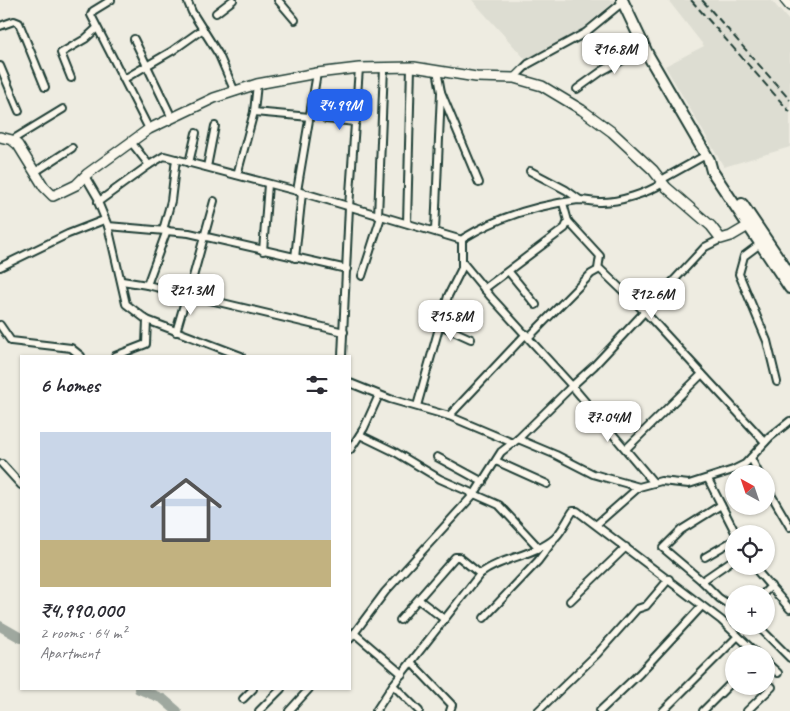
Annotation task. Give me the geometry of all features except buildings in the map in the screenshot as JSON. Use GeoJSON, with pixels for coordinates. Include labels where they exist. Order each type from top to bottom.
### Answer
{"type":"FeatureCollection","features":[{"type":"Feature","properties":{"kind":"main road"},"geometry":{"type":"LineString","coordinates":[[622,1],[645,48],[708,157],[712,171],[790,288]]}},
{"type":"Feature","properties":{"kind":"main road"},"geometry":{"type":"LineString","coordinates":[[708,157],[718,167],[788,269]]}},
{"type":"Feature","properties":{"kind":"street"},"geometry":{"type":"LineString","coordinates":[[111,0],[92,12],[97,28],[149,129]]}},
{"type":"Feature","properties":{"kind":"street"},"geometry":{"type":"LineString","coordinates":[[188,0],[193,14],[219,55],[235,92]]}},
{"type":"Feature","properties":{"kind":"street"},"geometry":{"type":"LineString","coordinates":[[216,14],[233,0]]}},
{"type":"Feature","properties":{"kind":"street"},"geometry":{"type":"LineString","coordinates":[[278,0],[295,20]]}},
{"type":"Feature","properties":{"kind":"street"},"geometry":{"type":"LineString","coordinates":[[785,0],[790,6]]}},
{"type":"Feature","properties":{"kind":"street"},"geometry":{"type":"LineString","coordinates":[[514,78],[528,64],[584,33],[622,1]]}},
{"type":"Feature","properties":{"kind":"street"},"geometry":{"type":"LineString","coordinates":[[0,26],[14,21],[19,23],[45,87]]}},
{"type":"Feature","properties":{"kind":"street"},"geometry":{"type":"LineString","coordinates":[[71,78],[61,53],[97,28]]}},
{"type":"Feature","properties":{"kind":"street"},"geometry":{"type":"LineString","coordinates":[[124,79],[203,29]]}},
{"type":"Feature","properties":{"kind":"street"},"geometry":{"type":"LineString","coordinates":[[134,39],[148,64],[172,118]]}},
{"type":"Feature","properties":{"kind":"street"},"geometry":{"type":"LineString","coordinates":[[577,89],[602,71],[645,48]]}},
{"type":"Feature","properties":{"kind":"street"},"geometry":{"type":"LineString","coordinates":[[0,66],[19,111]]}},
{"type":"Feature","properties":{"kind":"street"},"geometry":{"type":"LineString","coordinates":[[407,223],[412,66]]}},
{"type":"Feature","properties":{"kind":"street"},"geometry":{"type":"LineString","coordinates":[[0,137],[12,140],[20,148],[44,187],[53,196],[68,190],[149,129],[214,98],[257,84],[317,73],[359,68],[412,66],[476,77],[514,78],[542,86],[582,110],[612,132],[721,239]]}},
{"type":"Feature","properties":{"kind":"street"},"geometry":{"type":"LineString","coordinates":[[362,276],[380,216],[384,67]]}},
{"type":"Feature","properties":{"kind":"street"},"geometry":{"type":"LineString","coordinates":[[342,355],[349,207],[359,68]]}},
{"type":"Feature","properties":{"kind":"street"},"geometry":{"type":"LineString","coordinates":[[437,70],[441,92],[479,183]]}},
{"type":"Feature","properties":{"kind":"street"},"geometry":{"type":"LineString","coordinates":[[295,258],[299,192],[317,73]]}},
{"type":"Feature","properties":{"kind":"street"},"geometry":{"type":"LineString","coordinates":[[237,175],[254,112],[257,84]]}},
{"type":"Feature","properties":{"kind":"street"},"geometry":{"type":"LineString","coordinates":[[435,231],[441,92]]}},
{"type":"Feature","properties":{"kind":"street"},"geometry":{"type":"LineString","coordinates":[[12,140],[63,109]]}},
{"type":"Feature","properties":{"kind":"street"},"geometry":{"type":"LineString","coordinates":[[254,112],[310,117]]}},
{"type":"Feature","properties":{"kind":"street"},"geometry":{"type":"LineString","coordinates":[[326,120],[356,122]]}},
{"type":"Feature","properties":{"kind":"street"},"geometry":{"type":"LineString","coordinates":[[207,167],[215,126]]}},
{"type":"Feature","properties":{"kind":"street"},"geometry":{"type":"LineString","coordinates":[[189,163],[196,133]]}},
{"type":"Feature","properties":{"kind":"street"},"geometry":{"type":"LineString","coordinates":[[131,142],[148,165]]}},
{"type":"Feature","properties":{"kind":"street"},"geometry":{"type":"LineString","coordinates":[[35,172],[72,148]]}},
{"type":"Feature","properties":{"kind":"street"},"geometry":{"type":"LineString","coordinates":[[99,200],[162,156],[299,192],[462,240],[506,217],[580,200],[613,201],[662,181],[708,157]]}},
{"type":"Feature","properties":{"kind":"street"},"geometry":{"type":"LineString","coordinates":[[147,285],[165,230],[176,159]]}},
{"type":"Feature","properties":{"kind":"street"},"geometry":{"type":"LineString","coordinates":[[530,171],[566,190],[580,200]]}},
{"type":"Feature","properties":{"kind":"street"},"geometry":{"type":"LineString","coordinates":[[85,176],[99,200],[98,205],[106,223],[122,281],[126,304],[147,320],[238,355]]}},
{"type":"Feature","properties":{"kind":"street"},"geometry":{"type":"LineString","coordinates":[[263,251],[268,184]]}},
{"type":"Feature","properties":{"kind":"street"},"geometry":{"type":"LineString","coordinates":[[176,332],[214,201]]}},
{"type":"Feature","properties":{"kind":"street"},"geometry":{"type":"LineString","coordinates":[[449,416],[528,335],[598,269],[600,256],[568,221],[563,203]]}},
{"type":"Feature","properties":{"kind":"street"},"geometry":{"type":"LineString","coordinates":[[484,289],[552,240],[565,228],[568,221]]}},
{"type":"Feature","properties":{"kind":"street"},"geometry":{"type":"LineString","coordinates":[[0,267],[68,234],[106,223],[204,237],[347,269]]}},
{"type":"Feature","properties":{"kind":"street"},"geometry":{"type":"LineString","coordinates":[[402,674],[352,636],[395,580],[474,493],[502,452],[516,441],[594,366],[705,247],[731,236],[748,226]]}},
{"type":"Feature","properties":{"kind":"street"},"geometry":{"type":"LineString","coordinates":[[417,406],[450,292],[464,263],[462,240]]}},
{"type":"Feature","properties":{"kind":"street"},"geometry":{"type":"LineString","coordinates":[[760,244],[746,254],[739,274],[767,342],[776,382]]}},
{"type":"Feature","properties":{"kind":"street"},"geometry":{"type":"LineString","coordinates":[[464,263],[484,289],[528,335],[654,483]]}},
{"type":"Feature","properties":{"kind":"street"},"geometry":{"type":"LineString","coordinates":[[598,269],[645,312],[765,442]]}},
{"type":"Feature","properties":{"kind":"street"},"geometry":{"type":"LineString","coordinates":[[509,272],[536,305]]}},
{"type":"Feature","properties":{"kind":"street"},"geometry":{"type":"LineString","coordinates":[[122,281],[147,285],[344,332]]}},
{"type":"Feature","properties":{"kind":"street"},"geometry":{"type":"LineString","coordinates":[[118,355],[146,344],[147,320]]}},
{"type":"Feature","properties":{"kind":"street"},"geometry":{"type":"LineString","coordinates":[[0,325],[11,341],[72,348],[81,355]]}},
{"type":"Feature","properties":{"kind":"street"},"geometry":{"type":"LineString","coordinates":[[440,325],[470,339]]}},
{"type":"Feature","properties":{"kind":"street"},"geometry":{"type":"LineString","coordinates":[[626,449],[647,431],[702,374]]}},
{"type":"Feature","properties":{"kind":"street"},"geometry":{"type":"LineString","coordinates":[[351,383],[378,395],[449,416],[556,455],[593,474],[639,488]]}},
{"type":"Feature","properties":{"kind":"street"},"geometry":{"type":"LineString","coordinates":[[351,448],[360,435],[378,395]]}},
{"type":"Feature","properties":{"kind":"street"},"geometry":{"type":"LineString","coordinates":[[597,524],[639,488],[661,481],[689,484],[733,470],[751,458],[765,442],[790,421]]}},
{"type":"Feature","properties":{"kind":"street"},"geometry":{"type":"LineString","coordinates":[[360,435],[440,479],[503,508],[538,547]]}},
{"type":"Feature","properties":{"kind":"street"},"geometry":{"type":"LineString","coordinates":[[437,457],[483,482]]}},
{"type":"Feature","properties":{"kind":"street"},"geometry":{"type":"LineString","coordinates":[[751,458],[755,465]]}},
{"type":"Feature","properties":{"kind":"street"},"geometry":{"type":"LineString","coordinates":[[496,461],[547,484]]}},
{"type":"Feature","properties":{"kind":"street"},"geometry":{"type":"LineString","coordinates":[[2,464],[20,484]]}},
{"type":"Feature","properties":{"kind":"street"},"geometry":{"type":"LineString","coordinates":[[708,479],[731,525]]}},
{"type":"Feature","properties":{"kind":"street"},"geometry":{"type":"LineString","coordinates":[[775,501],[790,527]]}},
{"type":"Feature","properties":{"kind":"street"},"geometry":{"type":"LineString","coordinates":[[721,505],[681,530],[663,548],[725,602]]}},
{"type":"Feature","properties":{"kind":"street"},"geometry":{"type":"LineString","coordinates":[[484,618],[538,561],[573,512],[577,510],[669,579],[748,645]]}},
{"type":"Feature","properties":{"kind":"street"},"geometry":{"type":"LineString","coordinates":[[376,711],[393,685],[480,574],[492,566],[555,538]]}},
{"type":"Feature","properties":{"kind":"street"},"geometry":{"type":"LineString","coordinates":[[705,557],[725,545]]}},
{"type":"Feature","properties":{"kind":"street"},"geometry":{"type":"LineString","coordinates":[[570,601],[626,547]]}},
{"type":"Feature","properties":{"kind":"street"},"geometry":{"type":"LineString","coordinates":[[400,620],[457,556],[480,574]]}},
{"type":"Feature","properties":{"kind":"street"},"geometry":{"type":"LineString","coordinates":[[702,581],[725,565]]}},
{"type":"Feature","properties":{"kind":"street"},"geometry":{"type":"LineString","coordinates":[[761,575],[770,585]]}},
{"type":"Feature","properties":{"kind":"street"},"geometry":{"type":"LineString","coordinates":[[538,711],[597,654],[638,608],[647,604],[669,579]]}},
{"type":"Feature","properties":{"kind":"street"},"geometry":{"type":"LineString","coordinates":[[775,591],[790,609]]}},
{"type":"Feature","properties":{"kind":"street"},"geometry":{"type":"LineString","coordinates":[[419,600],[444,619]]}},
{"type":"Feature","properties":{"kind":"street"},"geometry":{"type":"LineString","coordinates":[[600,711],[702,606]]}},
{"type":"Feature","properties":{"kind":"street"},"geometry":{"type":"LineString","coordinates":[[767,635],[790,658]]}},
{"type":"Feature","properties":{"kind":"street"},"geometry":{"type":"LineString","coordinates":[[663,711],[738,636]]}},
{"type":"Feature","properties":{"kind":"street"},"geometry":{"type":"LineString","coordinates":[[411,662],[452,705],[450,711]]}},
{"type":"Feature","properties":{"kind":"street"},"geometry":{"type":"LineString","coordinates":[[775,670],[778,673]]}},
{"type":"Feature","properties":{"kind":"street"},"geometry":{"type":"LineString","coordinates":[[393,685],[419,711]]}},
{"type":"Feature","properties":{"kind":"street"},"geometry":{"type":"LineString","coordinates":[[703,711],[725,689]]}},
{"type":"Feature","properties":{"kind":"street"},"geometry":{"type":"LineString","coordinates":[[243,698],[252,690]]}},
{"type":"Feature","properties":{"kind":"street"},"geometry":{"type":"LineString","coordinates":[[259,711],[280,690]]}},
{"type":"Feature","properties":{"kind":"street"},"geometry":{"type":"LineString","coordinates":[[288,711],[308,690]]}},
{"type":"Feature","properties":{"kind":"street"},"geometry":{"type":"LineString","coordinates":[[747,711],[764,695]]}},
{"type":"Feature","properties":{"kind":"shaded area"},"geometry":{"type":"Polygon","coordinates":[[[472,0],[615,1],[576,34],[527,61],[472,0]]]}},
{"type":"Feature","properties":{"kind":"shaded area"},"geometry":{"type":"Polygon","coordinates":[[[668,0],[771,0],[790,22],[790,147],[724,167],[665,66],[704,46],[668,0]]]}},
{"type":"Feature","properties":{"kind":"waterway"},"geometry":{"type":"LineString","coordinates":[[0,626],[20,637]]}},
{"type":"Feature","properties":{"kind":"waterway"},"geometry":{"type":"LineString","coordinates":[[141,690],[163,699],[177,711]]}},
{"type":"Feature","properties":{"kind":"railway"},"geometry":{"type":"LineString","coordinates":[[691,0],[790,112]]}},
{"type":"Feature","properties":{"kind":"railway"},"geometry":{"type":"LineString","coordinates":[[702,0],[790,100]]}}]}
